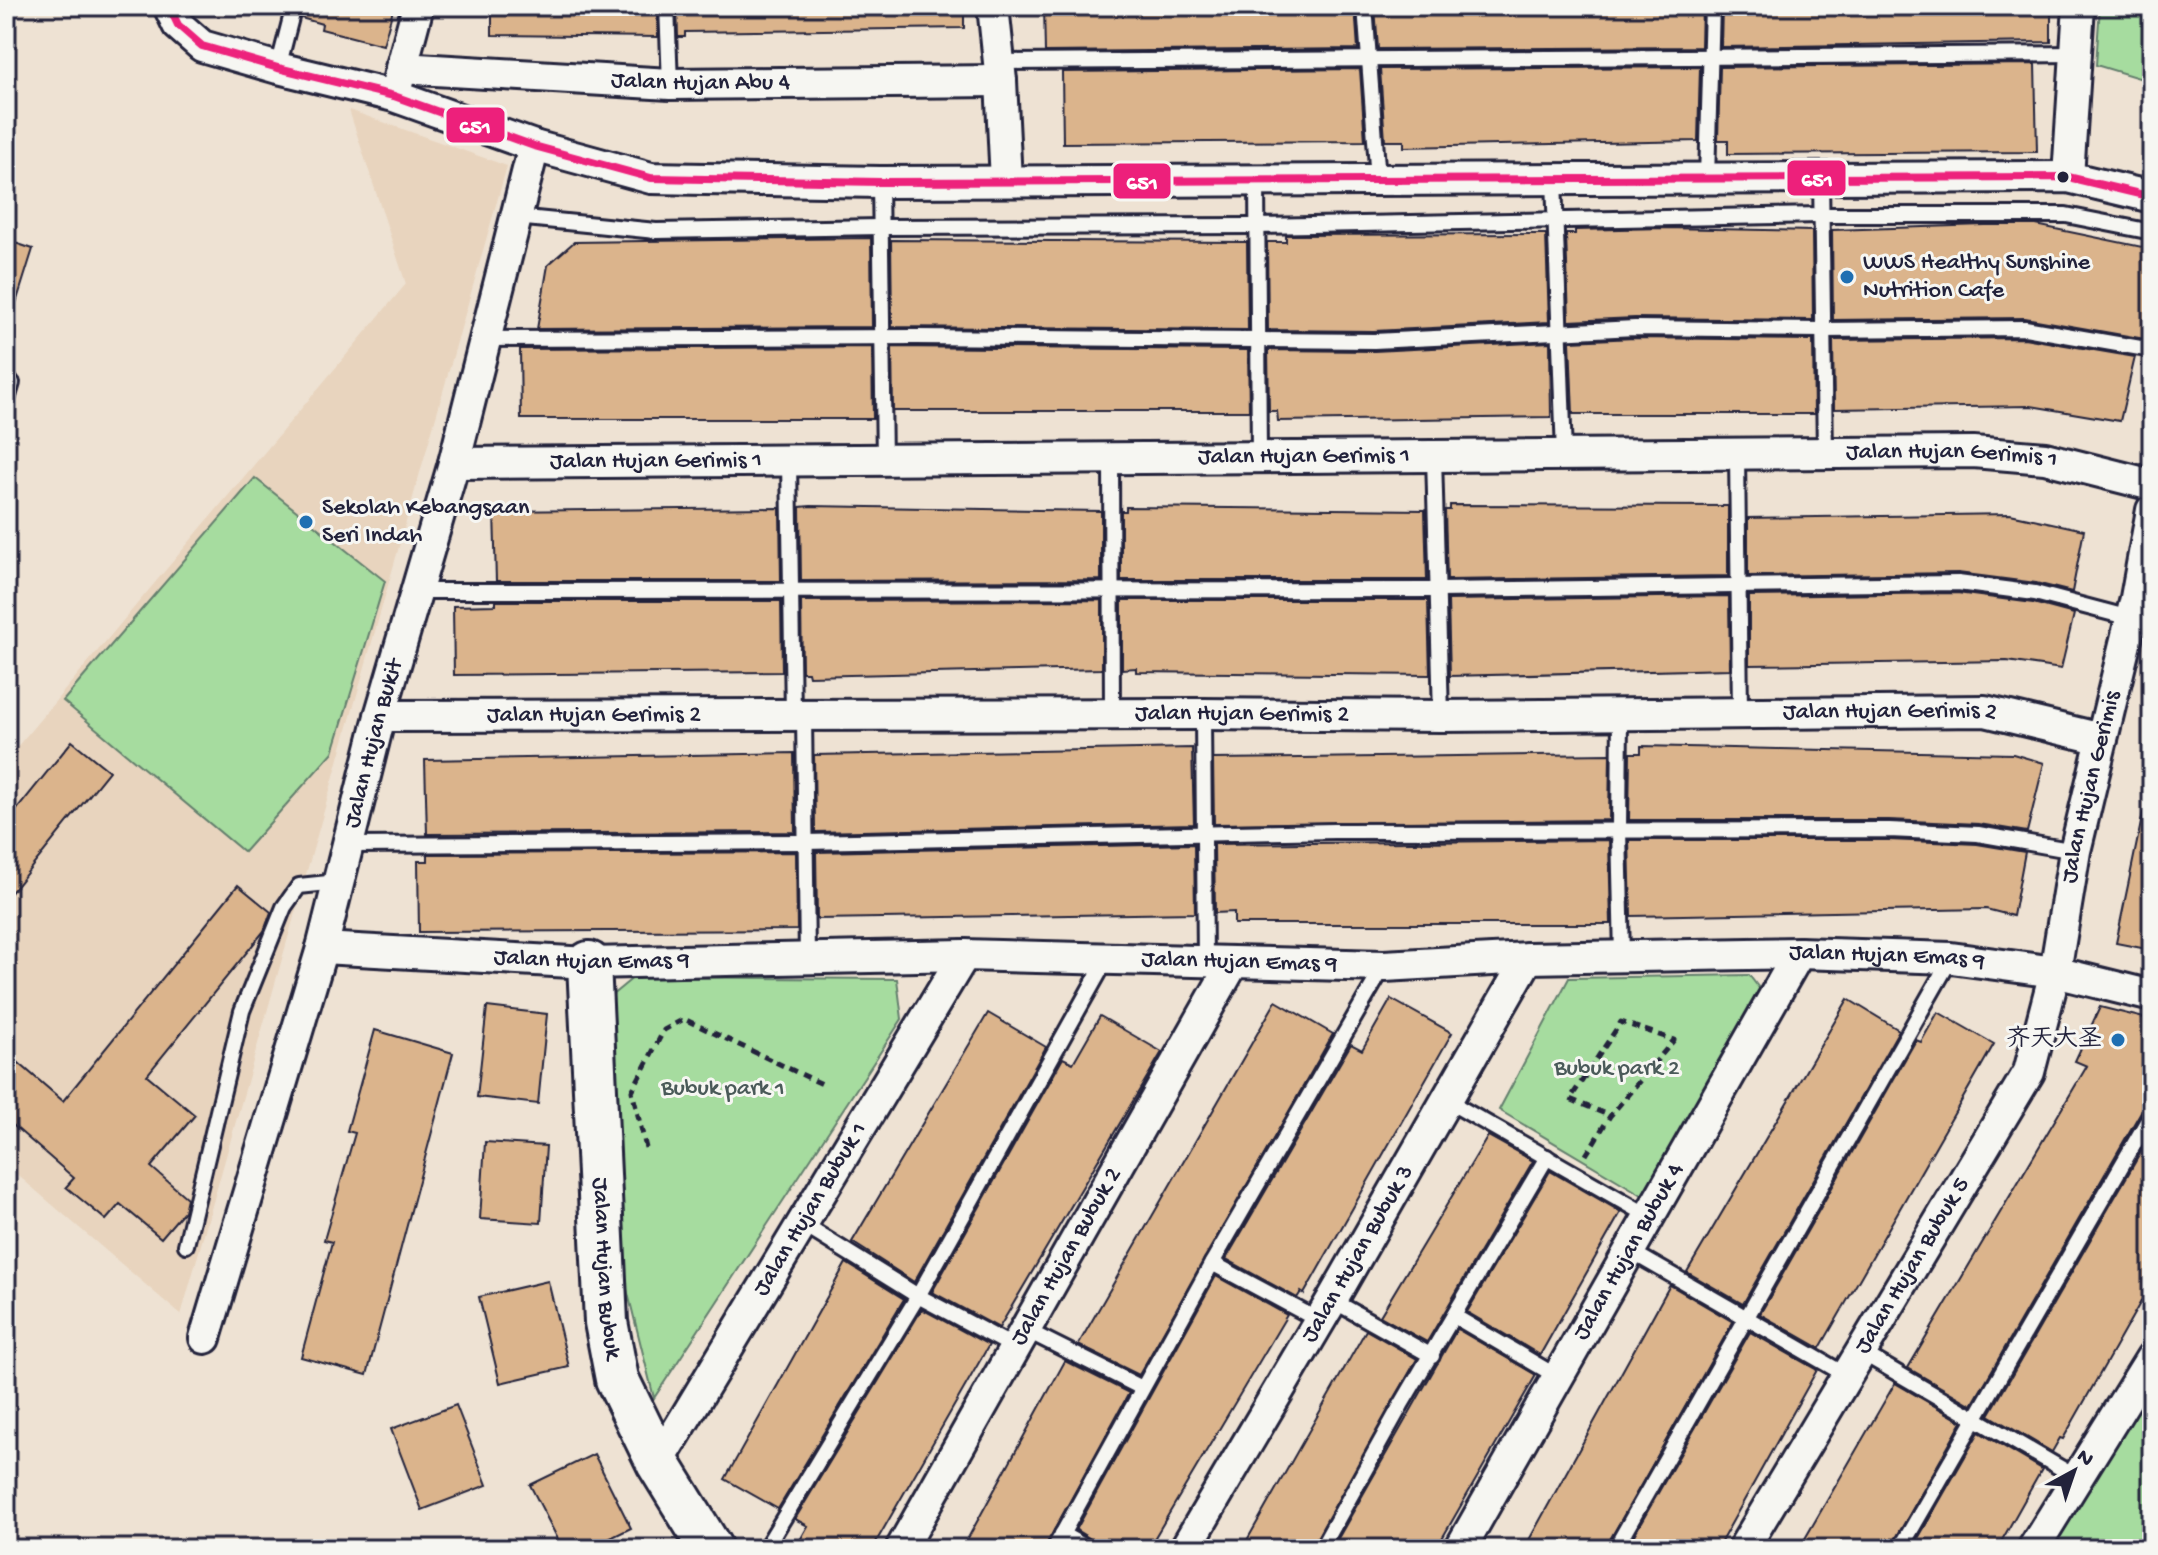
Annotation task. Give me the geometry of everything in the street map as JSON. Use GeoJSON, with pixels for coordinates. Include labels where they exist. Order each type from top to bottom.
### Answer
{"type":"FeatureCollection","features":[{"type":"Feature","properties":{"kind":"street"},"geometry":{"type":"LineString","coordinates":[[169,6],[178,25],[202,46],[278,68],[397,82],[534,146],[651,178],[880,182],[2068,177],[2152,197]]}},
{"type":"Feature","properties":{"kind":"street"},"geometry":{"type":"LineString","coordinates":[[397,82],[418,6]]}},
{"type":"Feature","properties":{"kind":"street"},"geometry":{"type":"LineString","coordinates":[[993,6],[1006,181]]}},
{"type":"Feature","properties":{"kind":"street"},"geometry":{"type":"LineString","coordinates":[[2068,177],[2079,6]]}},
{"type":"Feature","properties":{"kind":"street","name":"Jalan Hujan Abu 4"},"geometry":{"type":"LineString","coordinates":[[397,82],[670,84],[1000,72]]}},
{"type":"Feature","properties":{"kind":"street","name":"Jalan Hujan Bukit"},"geometry":{"type":"LineString","coordinates":[[205,1338],[322,948],[380,716],[454,463],[534,146]]}},
{"type":"Feature","properties":{"kind":"street","name":"Jalan Hujan Gerimis 1"},"geometry":{"type":"LineString","coordinates":[[454,463],[1973,452],[2045,458],[2152,485]]}},
{"type":"Feature","properties":{"kind":"street","name":"Jalan Hujan Gerimis"},"geometry":{"type":"LineString","coordinates":[[2055,972],[2075,851],[2139,606],[2152,510]]}},
{"type":"Feature","properties":{"kind":"street","name":"Jalan Hujan Gerimis 2"},"geometry":{"type":"LineString","coordinates":[[380,716],[1441,716],[1985,711],[2102,739]]}},
{"type":"Feature","properties":{"kind":"street","name":"Jalan Hujan Emas 9"},"geometry":{"type":"LineString","coordinates":[[322,948],[589,963],[964,955],[1384,966],[1528,958],[1799,953],[1951,958],[2055,972],[2152,996]]}},
{"type":"Feature","properties":{"kind":"street","name":"Jalan Hujan Bubuk 4"},"geometry":{"type":"LineString","coordinates":[[1469,1546],[1558,1377],[1799,953]]}},
{"type":"Feature","properties":{"kind":"street","name":"Jalan Hujan Bubuk 1"},"geometry":{"type":"LineString","coordinates":[[658,1463],[964,955]]}},
{"type":"Feature","properties":{"kind":"street","name":"Jalan Hujan Bubuk 3"},"geometry":{"type":"LineString","coordinates":[[1185,1549],[1528,958]]}},
{"type":"Feature","properties":{"kind":"street","name":"Jalan Hujan Bubuk"},"geometry":{"type":"LineString","coordinates":[[589,963],[606,1322],[617,1379],[658,1463],[711,1549]]}},
{"type":"Feature","properties":{"kind":"street","name":"Jalan Hujan Bubuk 2"},"geometry":{"type":"LineString","coordinates":[[901,1549],[1019,1338],[1219,963]]}},
{"type":"Feature","properties":{"kind":"street","name":"Jalan Hujan Bubuk 5"},"geometry":{"type":"LineString","coordinates":[[1743,1549],[2029,1072],[2055,972]]}},
{"type":"Feature","properties":{"kind":"street"},"geometry":{"type":"LineString","coordinates":[[2033,1549],[2152,1357]]}},
{"type":"Feature","properties":{"kind":"lane"},"geometry":{"type":"LineString","coordinates":[[278,68],[294,6]]}},
{"type":"Feature","properties":{"kind":"lane"},"geometry":{"type":"LineString","coordinates":[[667,6],[670,84]]}},
{"type":"Feature","properties":{"kind":"lane"},"geometry":{"type":"LineString","coordinates":[[1365,6],[1378,180]]}},
{"type":"Feature","properties":{"kind":"lane"},"geometry":{"type":"LineString","coordinates":[[1707,178],[1712,6]]}},
{"type":"Feature","properties":{"kind":"lane"},"geometry":{"type":"LineString","coordinates":[[1000,72],[1367,60],[2077,54]]}},
{"type":"Feature","properties":{"kind":"lane"},"geometry":{"type":"LineString","coordinates":[[1821,177],[1825,453]]}},
{"type":"Feature","properties":{"kind":"lane"},"geometry":{"type":"LineString","coordinates":[[1554,179],[1564,455]]}},
{"type":"Feature","properties":{"kind":"lane"},"geometry":{"type":"LineString","coordinates":[[1257,180],[1259,458]]}},
{"type":"Feature","properties":{"kind":"lane"},"geometry":{"type":"LineString","coordinates":[[880,182],[884,460]]}},
{"type":"Feature","properties":{"kind":"lane"},"geometry":{"type":"LineString","coordinates":[[516,217],[656,231],[1257,226],[1821,215],[2066,215],[2152,232]]}},
{"type":"Feature","properties":{"kind":"lane"},"geometry":{"type":"LineString","coordinates":[[485,339],[883,337],[1374,341],[1635,328],[2025,328],[2152,350]]}},
{"type":"Feature","properties":{"kind":"lane"},"geometry":{"type":"LineString","coordinates":[[6,403],[12,383]]}},
{"type":"Feature","properties":{"kind":"lane"},"geometry":{"type":"LineString","coordinates":[[1737,454],[1740,712]]}},
{"type":"Feature","properties":{"kind":"lane"},"geometry":{"type":"LineString","coordinates":[[1434,456],[1441,716]]}},
{"type":"Feature","properties":{"kind":"lane"},"geometry":{"type":"LineString","coordinates":[[1111,459],[1112,714]]}},
{"type":"Feature","properties":{"kind":"lane"},"geometry":{"type":"LineString","coordinates":[[789,461],[791,591],[805,842],[807,959]]}},
{"type":"Feature","properties":{"kind":"lane"},"geometry":{"type":"LineString","coordinates":[[417,591],[1438,590],[1958,583],[2139,606]]}},
{"type":"Feature","properties":{"kind":"lane"},"geometry":{"type":"LineString","coordinates":[[1203,714],[1203,833],[1219,963]]}},
{"type":"Feature","properties":{"kind":"lane"},"geometry":{"type":"LineString","coordinates":[[1620,714],[1622,956]]}},
{"type":"Feature","properties":{"kind":"lane"},"geometry":{"type":"LineString","coordinates":[[348,845],[805,842],[1203,833],[1889,830],[1978,834],[2075,851]]}},
{"type":"Feature","properties":{"kind":"lane"},"geometry":{"type":"LineString","coordinates":[[186,1245],[242,1011],[284,907],[299,886],[338,882]]}},
{"type":"Feature","properties":{"kind":"lane"},"geometry":{"type":"LineString","coordinates":[[1615,1549],[1951,958]]}},
{"type":"Feature","properties":{"kind":"lane"},"geometry":{"type":"LineString","coordinates":[[765,1549],[918,1296],[1106,960]]}},
{"type":"Feature","properties":{"kind":"lane"},"geometry":{"type":"LineString","coordinates":[[1054,1549],[1212,1263],[1384,966]]}},
{"type":"Feature","properties":{"kind":"lane"},"geometry":{"type":"LineString","coordinates":[[1446,1100],[1649,1216]]}},
{"type":"Feature","properties":{"kind":"lane"},"geometry":{"type":"LineString","coordinates":[[1900,1549],[2152,1113]]}},
{"type":"Feature","properties":{"kind":"lane"},"geometry":{"type":"LineString","coordinates":[[1321,1549],[1401,1405],[1547,1157]]}},
{"type":"Feature","properties":{"kind":"lane"},"geometry":{"type":"LineString","coordinates":[[802,1224],[918,1296],[1142,1388]]}},
{"type":"Feature","properties":{"kind":"lane"},"geometry":{"type":"LineString","coordinates":[[1630,1251],[1747,1316],[1975,1419],[2076,1477]]}},
{"type":"Feature","properties":{"kind":"lane"},"geometry":{"type":"LineString","coordinates":[[1212,1263],[1432,1356]]}},
{"type":"Feature","properties":{"kind":"lane"},"geometry":{"type":"LineString","coordinates":[[1454,1316],[1558,1377]]}},
{"type":"Feature","properties":{"kind":"lane"},"geometry":{"type":"LineString","coordinates":[[1062,1534],[1089,1549]]}},
{"type":"Feature","properties":{"kind":"path"},"geometry":{"type":"LineString","coordinates":[[646,1148],[632,1091],[664,1030],[684,1019],[822,1084]]}},
{"type":"Feature","properties":{"kind":"path"},"geometry":{"type":"LineString","coordinates":[[1586,1155],[1610,1116],[1674,1040],[1621,1022],[1570,1099],[1610,1116]]}},
{"type":"Feature","properties":{"kind":"shaded area","name":"Sekolah Kebangsaan Seri Indah"},"geometry":{"type":"Polygon","coordinates":[[[349,110],[507,166],[181,1315],[6,1165],[6,760],[406,284],[349,110]]]}},
{"type":"Feature","properties":{"kind":"green space"},"geometry":{"type":"Polygon","coordinates":[[[2100,6],[2152,6],[2152,82],[2096,65],[2100,6]]]}},
{"type":"Feature","properties":{"kind":"green space"},"geometry":{"type":"Polygon","coordinates":[[[255,478],[385,581],[333,752],[244,852],[63,701],[255,478]]]}},
{"type":"Feature","properties":{"kind":"green space","name":"Bubuk park 2"},"geometry":{"type":"Polygon","coordinates":[[[1749,975],[1762,992],[1642,1195],[1499,1110],[1569,978],[1749,975]]]}},
{"type":"Feature","properties":{"kind":"green space","name":"Bubuk park 1"},"geometry":{"type":"Polygon","coordinates":[[[634,977],[897,979],[902,1019],[654,1398],[614,1237],[611,996],[634,977]]]}},
{"type":"Feature","properties":{"kind":"green space"},"geometry":{"type":"Polygon","coordinates":[[[2152,1373],[2152,1549],[2052,1549],[2152,1373]]]}},
{"type":"Feature","properties":{"kind":"building"},"geometry":{"type":"Polygon","coordinates":[[[304,6],[394,6],[383,45],[321,29],[322,24],[301,18],[304,6]]]}},
{"type":"Feature","properties":{"kind":"building"},"geometry":{"type":"Polygon","coordinates":[[[492,6],[657,6],[658,37],[492,35],[492,6]]]}},
{"type":"Feature","properties":{"kind":"building"},"geometry":{"type":"Polygon","coordinates":[[[677,6],[964,6],[964,28],[685,32],[685,37],[678,37],[677,6]]]}},
{"type":"Feature","properties":{"kind":"building"},"geometry":{"type":"Polygon","coordinates":[[[1044,6],[1355,6],[1358,49],[1045,52],[1044,6]]]}},
{"type":"Feature","properties":{"kind":"building"},"geometry":{"type":"Polygon","coordinates":[[[1375,6],[1702,6],[1701,47],[1378,49],[1375,6]]]}},
{"type":"Feature","properties":{"kind":"building"},"geometry":{"type":"Polygon","coordinates":[[[1722,6],[2051,6],[2051,42],[1721,47],[1722,6]]]}},
{"type":"Feature","properties":{"kind":"building"},"geometry":{"type":"Polygon","coordinates":[[[2035,64],[2037,152],[1728,154],[1728,140],[1718,140],[1720,67],[2035,64]]]}},
{"type":"Feature","properties":{"kind":"building"},"geometry":{"type":"Polygon","coordinates":[[[1700,67],[1698,141],[1404,147],[1404,141],[1385,141],[1380,69],[1700,67]]]}},
{"type":"Feature","properties":{"kind":"building"},"geometry":{"type":"Polygon","coordinates":[[[1360,69],[1365,141],[1063,143],[1062,72],[1360,69]]]}},
{"type":"Feature","properties":{"kind":"building"},"geometry":{"type":"Polygon","coordinates":[[[2036,225],[2152,249],[2152,303],[2145,339],[2025,318],[1833,320],[1832,230],[2036,225]]]}},
{"type":"Feature","properties":{"kind":"building"},"geometry":{"type":"Polygon","coordinates":[[[1575,230],[1812,231],[1813,320],[1635,318],[1569,321],[1566,234],[1575,234],[1575,230]]]}},
{"type":"Feature","properties":{"kind":"building"},"geometry":{"type":"Polygon","coordinates":[[[1546,234],[1549,322],[1374,331],[1268,330],[1267,242],[1286,242],[1286,235],[1546,234]]]}},
{"type":"Feature","properties":{"kind":"building"},"geometry":{"type":"Polygon","coordinates":[[[871,238],[872,327],[537,329],[548,265],[574,242],[871,238]]]}},
{"type":"Feature","properties":{"kind":"building"},"geometry":{"type":"Polygon","coordinates":[[[6,240],[33,249],[11,319],[6,319],[6,240]]]}},
{"type":"Feature","properties":{"kind":"building"},"geometry":{"type":"Polygon","coordinates":[[[891,240],[1247,242],[1248,330],[892,327],[891,240]]]}},
{"type":"Feature","properties":{"kind":"building"},"geometry":{"type":"Polygon","coordinates":[[[1635,338],[1813,340],[1814,414],[1573,414],[1570,341],[1635,338]]]}},
{"type":"Feature","properties":{"kind":"building"},"geometry":{"type":"Polygon","coordinates":[[[2024,338],[2135,357],[2120,421],[2031,406],[1834,409],[1833,340],[2024,338]]]}},
{"type":"Feature","properties":{"kind":"building"},"geometry":{"type":"Polygon","coordinates":[[[1550,342],[1551,417],[1278,421],[1277,411],[1269,411],[1268,350],[1374,351],[1550,342]]]}},
{"type":"Feature","properties":{"kind":"building"},"geometry":{"type":"Polygon","coordinates":[[[872,347],[873,419],[521,419],[520,349],[872,347]]]}},
{"type":"Feature","properties":{"kind":"building"},"geometry":{"type":"Polygon","coordinates":[[[892,347],[1248,350],[1249,411],[893,411],[892,347]]]}},
{"type":"Feature","properties":{"kind":"building"},"geometry":{"type":"Polygon","coordinates":[[[1450,505],[1728,506],[1728,576],[1447,580],[1445,510],[1450,510],[1450,505]]]}},
{"type":"Feature","properties":{"kind":"building"},"geometry":{"type":"Polygon","coordinates":[[[800,507],[1101,511],[1101,580],[801,581],[800,507]]]}},
{"type":"Feature","properties":{"kind":"building"},"geometry":{"type":"Polygon","coordinates":[[[1126,507],[1425,510],[1427,580],[1121,580],[1121,511],[1126,511],[1126,507]]]}},
{"type":"Feature","properties":{"kind":"building"},"geometry":{"type":"Polygon","coordinates":[[[780,508],[781,581],[496,581],[494,511],[780,508]]]}},
{"type":"Feature","properties":{"kind":"building"},"geometry":{"type":"Polygon","coordinates":[[[2010,514],[2084,530],[2072,592],[2036,583],[1958,573],[1748,576],[1748,518],[2010,514]]]}},
{"type":"Feature","properties":{"kind":"building"},"geometry":{"type":"Polygon","coordinates":[[[1957,593],[2033,603],[2074,614],[2061,669],[2007,661],[1749,665],[1749,596],[1957,593]]]}},
{"type":"Feature","properties":{"kind":"building"},"geometry":{"type":"Polygon","coordinates":[[[1729,596],[1730,669],[1450,676],[1448,600],[1729,596]]]}},
{"type":"Feature","properties":{"kind":"building"},"geometry":{"type":"Polygon","coordinates":[[[1102,600],[1102,669],[809,676],[808,672],[802,672],[801,601],[1102,600]]]}},
{"type":"Feature","properties":{"kind":"building"},"geometry":{"type":"Polygon","coordinates":[[[1122,600],[1428,600],[1430,675],[1136,672],[1136,668],[1122,669],[1122,600]]]}},
{"type":"Feature","properties":{"kind":"building"},"geometry":{"type":"Polygon","coordinates":[[[496,601],[781,601],[782,672],[454,675],[453,606],[496,605],[496,601]]]}},
{"type":"Feature","properties":{"kind":"building"},"geometry":{"type":"Polygon","coordinates":[[[72,741],[109,771],[6,899],[6,823],[72,741]]]}},
{"type":"Feature","properties":{"kind":"building"},"geometry":{"type":"Polygon","coordinates":[[[1641,746],[2013,754],[2044,763],[2027,832],[1979,824],[1889,820],[1629,820],[1630,753],[1641,753],[1641,746]]]}},
{"type":"Feature","properties":{"kind":"building"},"geometry":{"type":"Polygon","coordinates":[[[1192,748],[1194,824],[815,832],[814,755],[1192,748]]]}},
{"type":"Feature","properties":{"kind":"building"},"geometry":{"type":"Polygon","coordinates":[[[794,753],[795,832],[427,834],[425,760],[794,753]]]}},
{"type":"Feature","properties":{"kind":"building"},"geometry":{"type":"Polygon","coordinates":[[[1610,754],[1609,820],[1214,824],[1213,759],[1610,754]]]}},
{"type":"Feature","properties":{"kind":"building"},"geometry":{"type":"Polygon","coordinates":[[[2143,813],[2152,814],[2152,950],[2116,943],[2143,813]]]}},
{"type":"Feature","properties":{"kind":"building"},"geometry":{"type":"Polygon","coordinates":[[[1609,840],[1611,924],[1234,924],[1234,912],[1215,913],[1214,844],[1609,840]]]}},
{"type":"Feature","properties":{"kind":"building"},"geometry":{"type":"Polygon","coordinates":[[[1629,840],[1889,840],[1977,844],[2025,852],[2013,916],[1986,909],[1631,916],[1629,840]]]}},
{"type":"Feature","properties":{"kind":"building"},"geometry":{"type":"Polygon","coordinates":[[[1194,844],[1195,913],[817,919],[816,852],[1194,844]]]}},
{"type":"Feature","properties":{"kind":"building"},"geometry":{"type":"Polygon","coordinates":[[[796,852],[797,930],[419,932],[418,861],[428,861],[428,854],[796,852]]]}},
{"type":"Feature","properties":{"kind":"building"},"geometry":{"type":"Polygon","coordinates":[[[238,885],[271,912],[264,931],[147,1075],[195,1115],[151,1167],[187,1198],[184,1211],[161,1238],[120,1204],[106,1220],[66,1187],[74,1178],[6,1119],[6,1052],[63,1101],[238,885]]]}},
{"type":"Feature","properties":{"kind":"building"},"geometry":{"type":"Polygon","coordinates":[[[1391,999],[1452,1033],[1304,1294],[1301,1292],[1297,1298],[1226,1259],[1351,1044],[1362,1050],[1391,999]]]}},
{"type":"Feature","properties":{"kind":"building"},"geometry":{"type":"Polygon","coordinates":[[[1848,999],[1899,1030],[1743,1304],[1687,1272],[1848,999]]]}},
{"type":"Feature","properties":{"kind":"building"},"geometry":{"type":"Polygon","coordinates":[[[1276,1001],[1333,1034],[1139,1375],[1078,1345],[1276,1001]]]}},
{"type":"Feature","properties":{"kind":"building"},"geometry":{"type":"Polygon","coordinates":[[[487,1007],[547,1014],[538,1104],[477,1097],[487,1007]]]}},
{"type":"Feature","properties":{"kind":"building"},"geometry":{"type":"Polygon","coordinates":[[[2100,1007],[2152,1020],[2152,1103],[2143,1108],[1972,1405],[1908,1368],[2087,1066],[2075,1061],[2100,1007]]]}},
{"type":"Feature","properties":{"kind":"building"},"geometry":{"type":"Polygon","coordinates":[[[1938,1012],[1994,1044],[1820,1348],[1760,1314],[1916,1040],[1921,1042],[1938,1012]]]}},
{"type":"Feature","properties":{"kind":"building"},"geometry":{"type":"Polygon","coordinates":[[[988,1013],[1046,1047],[914,1282],[852,1242],[988,1013]]]}},
{"type":"Feature","properties":{"kind":"building"},"geometry":{"type":"Polygon","coordinates":[[[1100,1016],[1162,1052],[999,1328],[932,1292],[1063,1058],[1073,1063],[1100,1016]]]}},
{"type":"Feature","properties":{"kind":"building"},"geometry":{"type":"Polygon","coordinates":[[[375,1030],[453,1053],[367,1375],[301,1357],[332,1242],[324,1240],[355,1133],[347,1131],[375,1030]]]}},
{"type":"Feature","properties":{"kind":"building"},"geometry":{"type":"Polygon","coordinates":[[[2152,1133],[2152,1282],[2063,1439],[2060,1438],[2052,1452],[1989,1415],[2152,1133]]]}},
{"type":"Feature","properties":{"kind":"building"},"geometry":{"type":"Polygon","coordinates":[[[1488,1136],[1533,1161],[1427,1342],[1380,1316],[1488,1136]]]}},
{"type":"Feature","properties":{"kind":"building"},"geometry":{"type":"Polygon","coordinates":[[[485,1142],[546,1146],[541,1223],[480,1219],[485,1142]]]}},
{"type":"Feature","properties":{"kind":"building"},"geometry":{"type":"Polygon","coordinates":[[[1550,1171],[1621,1212],[1540,1355],[1467,1312],[1550,1171]]]}},
{"type":"Feature","properties":{"kind":"building"},"geometry":{"type":"Polygon","coordinates":[[[846,1263],[904,1299],[778,1509],[725,1479],[846,1263]]]}},
{"type":"Feature","properties":{"kind":"building"},"geometry":{"type":"Polygon","coordinates":[[[1216,1276],[1287,1315],[1148,1549],[1099,1549],[1094,1541],[1076,1530],[1216,1276]]]}},
{"type":"Feature","properties":{"kind":"building"},"geometry":{"type":"Polygon","coordinates":[[[548,1281],[569,1367],[500,1383],[479,1297],[548,1281]]]}},
{"type":"Feature","properties":{"kind":"building"},"geometry":{"type":"Polygon","coordinates":[[[1670,1285],[1733,1322],[1605,1549],[1524,1549],[1670,1285]]]}},
{"type":"Feature","properties":{"kind":"building"},"geometry":{"type":"Polygon","coordinates":[[[922,1309],[989,1345],[872,1549],[795,1549],[808,1526],[795,1519],[922,1309]]]}},
{"type":"Feature","properties":{"kind":"building"},"geometry":{"type":"Polygon","coordinates":[[[1457,1329],[1536,1375],[1436,1549],[1332,1549],[1457,1329]]]}},
{"type":"Feature","properties":{"kind":"building"},"geometry":{"type":"Polygon","coordinates":[[[1366,1330],[1417,1359],[1311,1549],[1242,1549],[1366,1330]]]}},
{"type":"Feature","properties":{"kind":"building"},"geometry":{"type":"Polygon","coordinates":[[[1750,1332],[1817,1370],[1717,1549],[1626,1549],[1750,1332]]]}},
{"type":"Feature","properties":{"kind":"building"},"geometry":{"type":"Polygon","coordinates":[[[1065,1361],[1129,1393],[1044,1549],[962,1549],[1065,1361]]]}},
{"type":"Feature","properties":{"kind":"building"},"geometry":{"type":"Polygon","coordinates":[[[1895,1383],[1962,1422],[1890,1549],[1799,1549],[1895,1383]]]}},
{"type":"Feature","properties":{"kind":"building"},"geometry":{"type":"Polygon","coordinates":[[[456,1405],[487,1485],[422,1510],[391,1429],[456,1405]]]}},
{"type":"Feature","properties":{"kind":"building"},"geometry":{"type":"Polygon","coordinates":[[[1979,1432],[2042,1469],[1997,1549],[1912,1549],[1979,1432]]]}},
{"type":"Feature","properties":{"kind":"building"},"geometry":{"type":"Polygon","coordinates":[[[594,1454],[631,1528],[588,1549],[563,1549],[530,1485],[594,1454]]]}},
{"type":"Feature","properties":{"kind":"transit line","name":"651"},"geometry":{"type":"LineString","coordinates":[[169,6],[178,25],[202,46],[394,96],[534,146],[651,178],[880,182],[2068,177],[2152,197]]}},
{"type":"Feature","properties":{"kind":"place","name":"WWS Healthy Sunshine Nutrition Cafe"},"geometry":{"type":"Point","coordinates":[1847,277]}},
{"type":"Feature","properties":{"kind":"place","name":"Sekolah Kebangsaan Seri Indah"},"geometry":{"type":"Point","coordinates":[306,522]}},
{"type":"Feature","properties":{"kind":"place","name":"齐天大圣"},"geometry":{"type":"Point","coordinates":[2118,1040]}}]}
